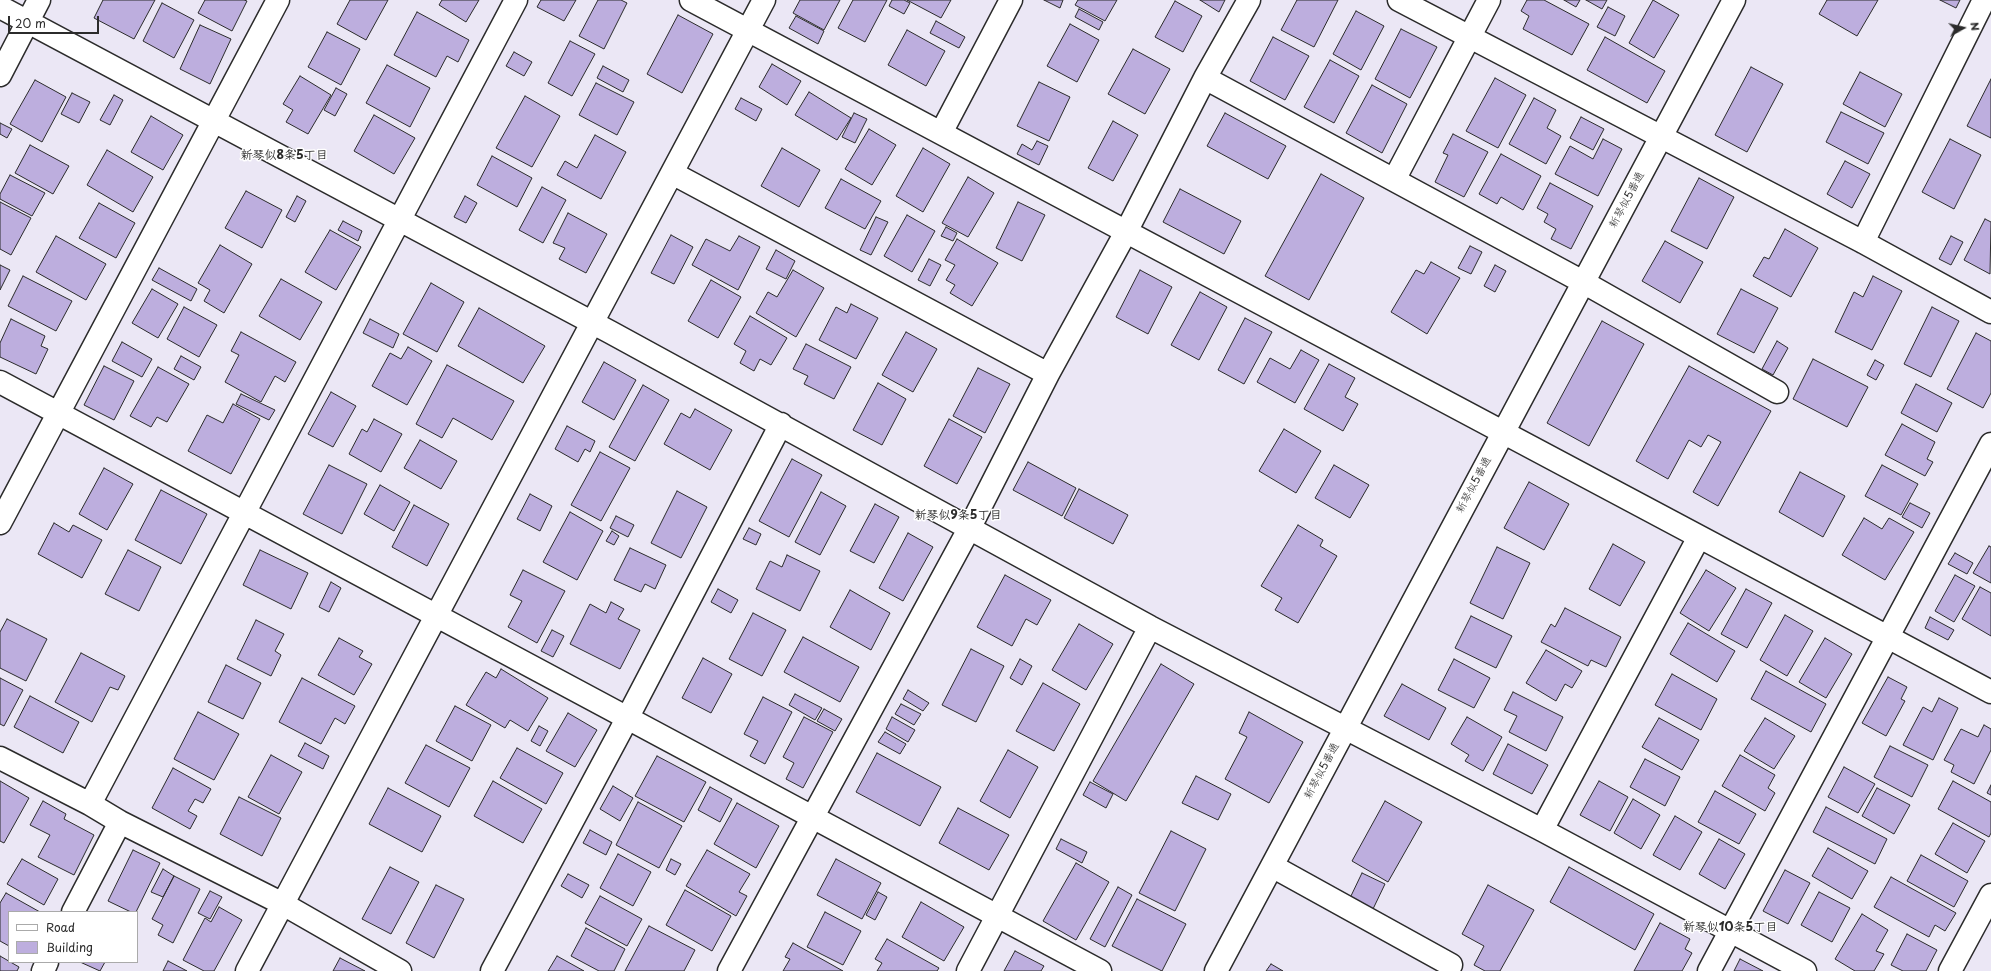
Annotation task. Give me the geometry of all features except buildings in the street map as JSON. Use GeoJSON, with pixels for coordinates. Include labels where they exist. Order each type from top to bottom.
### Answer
{"type":"FeatureCollection","features":[{"type":"Feature","properties":{"kind":"street"},"geometry":{"type":"LineString","coordinates":[[0,76],[39,0]]}},
{"type":"Feature","properties":{"kind":"street"},"geometry":{"type":"LineString","coordinates":[[0,523],[59,414],[212,120],[278,0]]}},
{"type":"Feature","properties":{"kind":"street"},"geometry":{"type":"LineString","coordinates":[[90,804],[516,0]]}},
{"type":"Feature","properties":{"kind":"street"},"geometry":{"type":"LineString","coordinates":[[691,0],[1991,692]]}},
{"type":"Feature","properties":{"kind":"street"},"geometry":{"type":"LineString","coordinates":[[247,971],[764,0]]}},
{"type":"Feature","properties":{"kind":"street"},"geometry":{"type":"LineString","coordinates":[[941,133],[1011,0]]}},
{"type":"Feature","properties":{"kind":"street"},"geometry":{"type":"LineString","coordinates":[[728,971],[811,816],[969,529],[1048,374],[1126,232],[1205,78],[1249,0]]}},
{"type":"Feature","properties":{"kind":"street"},"geometry":{"type":"LineString","coordinates":[[1399,0],[1469,38],[1661,136],[1863,242],[1991,312]]}},
{"type":"Feature","properties":{"kind":"street"},"geometry":{"type":"LineString","coordinates":[[1394,180],[1489,0]]}},
{"type":"Feature","properties":{"kind":"street","name":"新琴似5番通"},"geometry":{"type":"LineString","coordinates":[[1216,971],[1502,432],[1734,0]]}},
{"type":"Feature","properties":{"kind":"street"},"geometry":{"type":"LineString","coordinates":[[1863,242],[1984,0]]}},
{"type":"Feature","properties":{"kind":"street"},"geometry":{"type":"LineString","coordinates":[[0,7],[592,322],[1150,627],[1344,729],[1542,830],[1805,971]]}},
{"type":"Feature","properties":{"kind":"street"},"geometry":{"type":"LineString","coordinates":[[1205,78],[1583,282],[1776,392]]}},
{"type":"Feature","properties":{"kind":"street"},"geometry":{"type":"LineString","coordinates":[[672,173],[1048,374]]}},
{"type":"Feature","properties":{"kind":"street"},"geometry":{"type":"LineString","coordinates":[[0,382],[1100,971]]}},
{"type":"Feature","properties":{"kind":"street"},"geometry":{"type":"LineString","coordinates":[[492,971],[628,717],[781,424]]}},
{"type":"Feature","properties":{"kind":"street"},"geometry":{"type":"LineString","coordinates":[[1709,971],[1886,636],[1991,444]]}},
{"type":"Feature","properties":{"kind":"street"},"geometry":{"type":"LineString","coordinates":[[1542,830],[1699,537]]}},
{"type":"Feature","properties":{"kind":"street"},"geometry":{"type":"LineString","coordinates":[[968,971],[1150,627]]}},
{"type":"Feature","properties":{"kind":"street"},"geometry":{"type":"LineString","coordinates":[[0,758],[90,804],[120,822],[283,904],[400,971]]}},
{"type":"Feature","properties":{"kind":"street"},"geometry":{"type":"LineString","coordinates":[[74,911],[120,822]]}},
{"type":"Feature","properties":{"kind":"street"},"geometry":{"type":"LineString","coordinates":[[1272,866],[1451,965]]}},
{"type":"Feature","properties":{"kind":"street"},"geometry":{"type":"LineString","coordinates":[[1950,971],[1991,895]]}},
{"type":"Feature","properties":{"kind":"district","name":"新琴似8条5丁目"},"geometry":{"type":"Point","coordinates":[284,156]}},
{"type":"Feature","properties":{"kind":"district","name":"新琴似9条5丁目"},"geometry":{"type":"Point","coordinates":[958,516]}},
{"type":"Feature","properties":{"kind":"district","name":"新琴似10条5丁目"},"geometry":{"type":"Point","coordinates":[1730,928]}}]}
